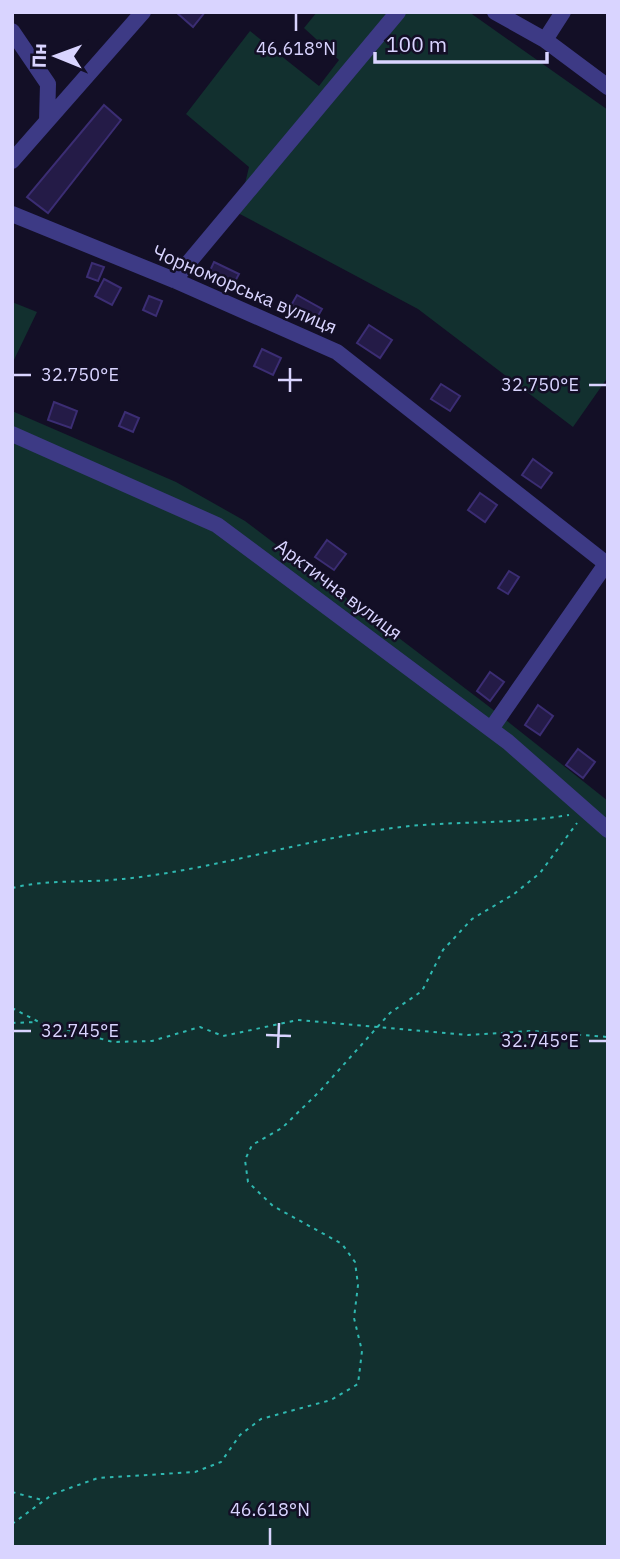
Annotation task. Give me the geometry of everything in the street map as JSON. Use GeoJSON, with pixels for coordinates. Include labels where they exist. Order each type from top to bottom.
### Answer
{"type":"FeatureCollection","features":[{"type":"Feature","properties":{"kind":"lane"},"geometry":{"type":"LineString","coordinates":[[12,162],[143,12]]}},
{"type":"Feature","properties":{"kind":"lane"},"geometry":{"type":"LineString","coordinates":[[174,280],[398,12]]}},
{"type":"Feature","properties":{"kind":"lane"},"geometry":{"type":"LineString","coordinates":[[495,12],[545,40],[608,87]]}},
{"type":"Feature","properties":{"kind":"lane"},"geometry":{"type":"LineString","coordinates":[[545,40],[563,12]]}},
{"type":"Feature","properties":{"kind":"lane"},"geometry":{"type":"LineString","coordinates":[[12,31],[48,84],[47,121]]}},
{"type":"Feature","properties":{"kind":"lane","name":"Чорноморська вулиця"},"geometry":{"type":"LineString","coordinates":[[12,214],[174,280],[337,352],[607,563]]}},
{"type":"Feature","properties":{"kind":"lane","name":"Арктична вулиця"},"geometry":{"type":"LineString","coordinates":[[12,434],[217,525],[491,729],[608,830]]}},
{"type":"Feature","properties":{"kind":"lane"},"geometry":{"type":"LineString","coordinates":[[491,729],[607,563]]}},
{"type":"Feature","properties":{"kind":"path"},"geometry":{"type":"LineString","coordinates":[[12,888],[28,884],[122,880],[182,871],[410,826],[480,825],[585,812]]}},
{"type":"Feature","properties":{"kind":"path"},"geometry":{"type":"LineString","coordinates":[[12,1524],[44,1500],[98,1478],[195,1472],[220,1462],[240,1435],[261,1419],[331,1400],[358,1384],[362,1350],[354,1318],[358,1285],[355,1262],[342,1244],[273,1206],[248,1182],[245,1160],[252,1145],[282,1128],[320,1091],[390,1013],[422,991],[443,950],[472,919],[514,894],[540,873],[585,812]]}},
{"type":"Feature","properties":{"kind":"path"},"geometry":{"type":"LineString","coordinates":[[12,1008],[39,1022],[113,1042],[152,1041],[200,1027],[223,1036],[298,1020],[468,1035],[531,1031],[608,1037]]}},
{"type":"Feature","properties":{"kind":"path"},"geometry":{"type":"LineString","coordinates":[[12,1023],[39,1022]]}},
{"type":"Feature","properties":{"kind":"path"},"geometry":{"type":"LineString","coordinates":[[12,1492],[44,1500]]}},
{"type":"Feature","properties":{"kind":"green space"},"geometry":{"type":"Polygon","coordinates":[[[317,12],[469,12],[608,110],[608,377],[573,427],[418,309],[238,213],[249,167],[186,114],[250,31],[319,86],[339,60],[304,28],[317,12]]]}},
{"type":"Feature","properties":{"kind":"green space"},"geometry":{"type":"Polygon","coordinates":[[[12,302],[37,312],[12,364],[12,302]]]}},
{"type":"Feature","properties":{"kind":"green space"},"geometry":{"type":"Polygon","coordinates":[[[12,411],[176,482],[245,521],[487,705],[608,801],[608,1547],[12,1547],[12,411]]]}},
{"type":"Feature","properties":{"kind":"building"},"geometry":{"type":"Polygon","coordinates":[[[176,12],[205,12],[193,27],[176,12]]]}},
{"type":"Feature","properties":{"kind":"building"},"geometry":{"type":"Polygon","coordinates":[[[104,105],[121,120],[48,213],[27,197],[104,105]]]}},
{"type":"Feature","properties":{"kind":"building"},"geometry":{"type":"Polygon","coordinates":[[[214,262],[239,274],[231,289],[207,277],[214,262]]]}},
{"type":"Feature","properties":{"kind":"building"},"geometry":{"type":"Polygon","coordinates":[[[92,263],[104,267],[98,281],[87,277],[92,263]]]}},
{"type":"Feature","properties":{"kind":"building"},"geometry":{"type":"Polygon","coordinates":[[[104,279],[121,288],[112,305],[95,296],[104,279]]]}},
{"type":"Feature","properties":{"kind":"building"},"geometry":{"type":"Polygon","coordinates":[[[297,295],[322,309],[314,323],[289,309],[297,295]]]}},
{"type":"Feature","properties":{"kind":"building"},"geometry":{"type":"Polygon","coordinates":[[[149,296],[162,301],[156,316],[143,310],[149,296]]]}},
{"type":"Feature","properties":{"kind":"building"},"geometry":{"type":"Polygon","coordinates":[[[369,325],[392,340],[380,358],[357,343],[369,325]]]}},
{"type":"Feature","properties":{"kind":"building"},"geometry":{"type":"Polygon","coordinates":[[[262,349],[281,358],[273,375],[254,366],[262,349]]]}},
{"type":"Feature","properties":{"kind":"building"},"geometry":{"type":"Polygon","coordinates":[[[441,384],[460,396],[450,411],[431,399],[441,384]]]}},
{"type":"Feature","properties":{"kind":"building"},"geometry":{"type":"Polygon","coordinates":[[[54,402],[77,411],[71,428],[48,420],[54,402]]]}},
{"type":"Feature","properties":{"kind":"building"},"geometry":{"type":"Polygon","coordinates":[[[125,412],[139,418],[133,432],[119,426],[125,412]]]}},
{"type":"Feature","properties":{"kind":"building"},"geometry":{"type":"Polygon","coordinates":[[[533,459],[552,473],[541,488],[522,475],[533,459]]]}},
{"type":"Feature","properties":{"kind":"building"},"geometry":{"type":"Polygon","coordinates":[[[480,493],[497,505],[485,522],[468,510],[480,493]]]}},
{"type":"Feature","properties":{"kind":"building"},"geometry":{"type":"Polygon","coordinates":[[[327,540],[346,554],[334,570],[315,557],[327,540]]]}},
{"type":"Feature","properties":{"kind":"building"},"geometry":{"type":"Polygon","coordinates":[[[509,571],[519,577],[508,594],[498,588],[509,571]]]}},
{"type":"Feature","properties":{"kind":"building"},"geometry":{"type":"Polygon","coordinates":[[[490,672],[504,682],[490,701],[477,691],[490,672]]]}},
{"type":"Feature","properties":{"kind":"building"},"geometry":{"type":"Polygon","coordinates":[[[538,705],[553,716],[540,735],[525,725],[538,705]]]}},
{"type":"Feature","properties":{"kind":"building"},"geometry":{"type":"Polygon","coordinates":[[[578,749],[595,762],[583,778],[566,765],[578,749]]]}}]}
